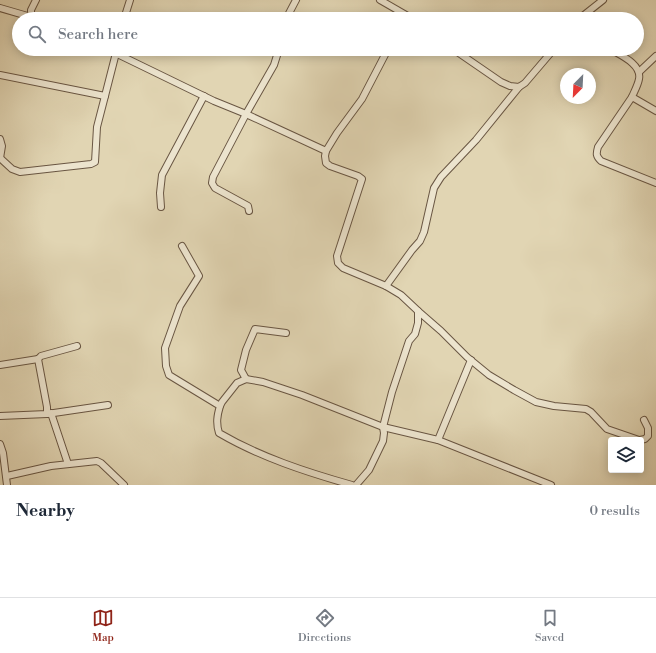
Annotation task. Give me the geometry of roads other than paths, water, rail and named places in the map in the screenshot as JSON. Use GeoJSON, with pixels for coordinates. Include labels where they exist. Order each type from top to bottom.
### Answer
{"type":"FeatureCollection","features":[{"type":"Feature","properties":{"kind":"street"},"geometry":{"type":"LineString","coordinates":[[31,12],[36,0]]}},
{"type":"Feature","properties":{"kind":"street"},"geometry":{"type":"LineString","coordinates":[[126,12],[130,0]]}},
{"type":"Feature","properties":{"kind":"street"},"geometry":{"type":"LineString","coordinates":[[290,12],[296,0]]}},
{"type":"Feature","properties":{"kind":"street"},"geometry":{"type":"LineString","coordinates":[[380,0],[396,12]]}},
{"type":"Feature","properties":{"kind":"street"},"geometry":{"type":"LineString","coordinates":[[588,12],[603,0]]}},
{"type":"Feature","properties":{"kind":"street"},"geometry":{"type":"LineString","coordinates":[[0,8],[12,12]]}},
{"type":"Feature","properties":{"kind":"street"},"geometry":{"type":"LineString","coordinates":[[0,139],[2,146],[0,158],[12,169],[20,172],[91,164],[95,162],[97,127],[116,56]]}},
{"type":"Feature","properties":{"kind":"street"},"geometry":{"type":"LineString","coordinates":[[125,56],[204,96],[326,150]]}},
{"type":"Feature","properties":{"kind":"street"},"geometry":{"type":"LineString","coordinates":[[249,211],[248,206],[215,188],[212,183],[213,177],[274,65],[277,56]]}},
{"type":"Feature","properties":{"kind":"street"},"geometry":{"type":"LineString","coordinates":[[384,56],[362,99],[326,150],[326,163],[362,179],[337,256],[338,263],[342,268],[386,286],[401,296],[471,360],[514,390],[536,402],[554,406],[586,409],[591,412],[607,429],[630,437]]}},
{"type":"Feature","properties":{"kind":"street"},"geometry":{"type":"LineString","coordinates":[[463,56],[501,82],[510,86],[519,87]]}},
{"type":"Feature","properties":{"kind":"street"},"geometry":{"type":"LineString","coordinates":[[386,286],[420,241],[424,232],[434,188],[441,177],[476,140],[519,87],[525,83],[548,56]]}},
{"type":"Feature","properties":{"kind":"street"},"geometry":{"type":"LineString","coordinates":[[621,56],[635,66],[639,72],[640,79],[632,97],[598,147],[596,153],[597,157],[601,161],[656,183]]}},
{"type":"Feature","properties":{"kind":"street"},"geometry":{"type":"LineString","coordinates":[[639,72],[656,56]]}},
{"type":"Feature","properties":{"kind":"street"},"geometry":{"type":"LineString","coordinates":[[0,75],[105,96]]}},
{"type":"Feature","properties":{"kind":"street"},"geometry":{"type":"LineString","coordinates":[[161,207],[160,193],[162,175],[204,96]]}},
{"type":"Feature","properties":{"kind":"street"},"geometry":{"type":"LineString","coordinates":[[632,97],[656,111]]}},
{"type":"Feature","properties":{"kind":"street"},"geometry":{"type":"LineString","coordinates":[[182,246],[199,276],[180,306],[169,336],[166,348],[167,371],[169,375],[220,406]]}},
{"type":"Feature","properties":{"kind":"street"},"geometry":{"type":"LineString","coordinates":[[356,485],[375,461],[383,441],[383,427],[392,392],[409,342],[415,334],[418,323],[418,311]]}},
{"type":"Feature","properties":{"kind":"street"},"geometry":{"type":"LineString","coordinates":[[286,333],[255,329],[246,350],[237,383],[220,406],[216,425],[219,433],[261,455],[348,484]]}},
{"type":"Feature","properties":{"kind":"street"},"geometry":{"type":"LineString","coordinates":[[0,365],[38,359],[41,356],[77,346]]}},
{"type":"Feature","properties":{"kind":"street"},"geometry":{"type":"LineString","coordinates":[[38,359],[47,407],[68,464]]}},
{"type":"Feature","properties":{"kind":"street"},"geometry":{"type":"LineString","coordinates":[[438,440],[471,360]]}},
{"type":"Feature","properties":{"kind":"street"},"geometry":{"type":"LineString","coordinates":[[241,370],[246,379]]}},
{"type":"Feature","properties":{"kind":"street"},"geometry":{"type":"LineString","coordinates":[[237,383],[246,379],[280,387],[383,427],[438,440],[551,485]]}},
{"type":"Feature","properties":{"kind":"street"},"geometry":{"type":"LineString","coordinates":[[0,416],[49,413],[108,406]]}},
{"type":"Feature","properties":{"kind":"street"},"geometry":{"type":"LineString","coordinates":[[644,420],[648,428],[648,436],[644,439]]}},
{"type":"Feature","properties":{"kind":"street"},"geometry":{"type":"LineString","coordinates":[[0,444],[7,476],[7,485]]}},
{"type":"Feature","properties":{"kind":"street"},"geometry":{"type":"LineString","coordinates":[[7,476],[51,466],[99,462],[124,485]]}}]}
